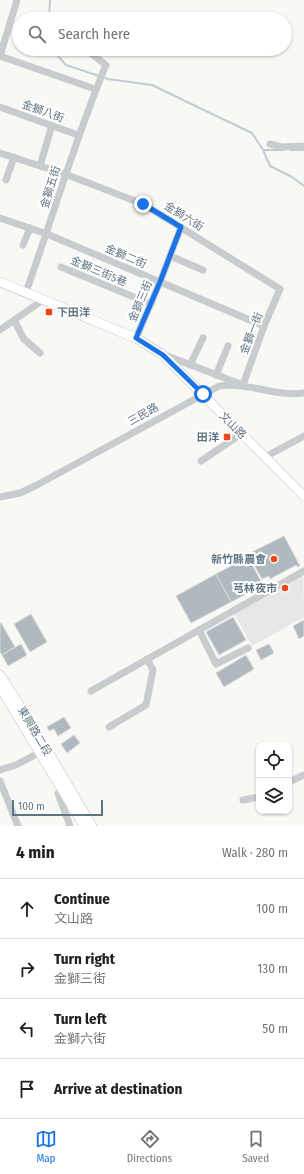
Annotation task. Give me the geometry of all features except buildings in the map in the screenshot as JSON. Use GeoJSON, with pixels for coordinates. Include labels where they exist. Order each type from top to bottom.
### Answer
{"type":"FeatureCollection","features":[{"type":"Feature","properties":{"kind":"main road","name":"文山路"},"geometry":{"type":"LineString","coordinates":[[0,282],[136,338],[163,355],[304,496]]}},
{"type":"Feature","properties":{"kind":"main road","name":"東興路二段"},"geometry":{"type":"LineString","coordinates":[[0,676],[42,751]]}},
{"type":"Feature","properties":{"kind":"main road","name":"東興路二段"},"geometry":{"type":"LineString","coordinates":[[0,687],[66,789]]}},
{"type":"Feature","properties":{"kind":"main road"},"geometry":{"type":"LineString","coordinates":[[66,789],[84,826]]}},
{"type":"Feature","properties":{"kind":"main road"},"geometry":{"type":"LineString","coordinates":[[66,789],[92,826]]}},
{"type":"Feature","properties":{"kind":"street"},"geometry":{"type":"LineString","coordinates":[[13,12],[17,0]]}},
{"type":"Feature","properties":{"kind":"street"},"geometry":{"type":"LineString","coordinates":[[12,16],[0,56],[96,89]]}},
{"type":"Feature","properties":{"kind":"street","name":"金獅五街"},"geometry":{"type":"LineString","coordinates":[[26,292],[47,234],[78,135],[106,65],[94,56]]}},
{"type":"Feature","properties":{"kind":"street","name":"金獅八街"},"geometry":{"type":"LineString","coordinates":[[0,107],[78,135]]}},
{"type":"Feature","properties":{"kind":"street"},"geometry":{"type":"LineString","coordinates":[[40,166],[52,126]]}},
{"type":"Feature","properties":{"kind":"street"},"geometry":{"type":"LineString","coordinates":[[270,144],[282,147],[304,146]]}},
{"type":"Feature","properties":{"kind":"street","name":"金獅六街"},"geometry":{"type":"LineString","coordinates":[[0,153],[65,174],[143,204],[280,289]]}},
{"type":"Feature","properties":{"kind":"street"},"geometry":{"type":"LineString","coordinates":[[6,180],[14,157]]}},
{"type":"Feature","properties":{"kind":"street","name":"金獅二街"},"geometry":{"type":"LineString","coordinates":[[0,218],[47,234],[264,326]]}},
{"type":"Feature","properties":{"kind":"street","name":"金獅三街"},"geometry":{"type":"LineString","coordinates":[[136,338],[160,282],[181,227]]}},
{"type":"Feature","properties":{"kind":"street"},"geometry":{"type":"LineString","coordinates":[[23,245],[30,228]]}},
{"type":"Feature","properties":{"kind":"street"},"geometry":{"type":"LineString","coordinates":[[170,256],[203,270]]}},
{"type":"Feature","properties":{"kind":"street","name":"金獅三街5巷"},"geometry":{"type":"LineString","coordinates":[[61,267],[151,304]]}},
{"type":"Feature","properties":{"kind":"street","name":"金獅一街"},"geometry":{"type":"LineString","coordinates":[[243,385],[264,326],[280,289]]}},
{"type":"Feature","properties":{"kind":"street"},"geometry":{"type":"LineString","coordinates":[[0,330],[43,300]]}},
{"type":"Feature","properties":{"kind":"street"},"geometry":{"type":"LineString","coordinates":[[14,320],[24,339],[40,353]]}},
{"type":"Feature","properties":{"kind":"street"},"geometry":{"type":"LineString","coordinates":[[190,365],[203,338]]}},
{"type":"Feature","properties":{"kind":"street"},"geometry":{"type":"LineString","coordinates":[[216,375],[228,346]]}},
{"type":"Feature","properties":{"kind":"street","name":"文山路"},"geometry":{"type":"LineString","coordinates":[[163,355],[243,385]]}},
{"type":"Feature","properties":{"kind":"street","name":"三民路"},"geometry":{"type":"LineString","coordinates":[[0,497],[20,493],[37,485],[219,386],[230,384],[243,385],[272,392],[304,393]]}},
{"type":"Feature","properties":{"kind":"street"},"geometry":{"type":"LineString","coordinates":[[201,461],[242,434]]}},
{"type":"Feature","properties":{"kind":"street"},"geometry":{"type":"LineString","coordinates":[[265,457],[304,436]]}},
{"type":"Feature","properties":{"kind":"street"},"geometry":{"type":"LineString","coordinates":[[91,690],[304,571]]}},
{"type":"Feature","properties":{"kind":"street"},"geometry":{"type":"LineString","coordinates":[[199,630],[216,664],[248,648]]}},
{"type":"Feature","properties":{"kind":"street"},"geometry":{"type":"LineString","coordinates":[[108,727],[146,705],[153,670],[147,659]]}},
{"type":"Feature","properties":{"kind":"street"},"geometry":{"type":"LineString","coordinates":[[0,770],[16,765],[42,751]]}},
{"type":"Feature","properties":{"kind":"street"},"geometry":{"type":"LineString","coordinates":[[292,781],[304,775]]}},
{"type":"Feature","properties":{"kind":"street"},"geometry":{"type":"LineString","coordinates":[[0,781],[18,826]]}},
{"type":"Feature","properties":{"kind":"street"},"geometry":{"type":"LineString","coordinates":[[66,789],[58,793],[70,826]]}},
{"type":"Feature","properties":{"kind":"street"},"geometry":{"type":"LineString","coordinates":[[243,800],[256,798]]}},
{"type":"Feature","properties":{"kind":"shaded area","name":"芎林夜市"},"geometry":{"type":"Polygon","coordinates":[[[303,567],[304,617],[252,646],[231,608],[303,567]]]}},
{"type":"Feature","properties":{"kind":"waterway"},"geometry":{"type":"LineString","coordinates":[[49,12],[50,0]]}},
{"type":"Feature","properties":{"kind":"waterway"},"geometry":{"type":"LineString","coordinates":[[58,56],[66,65],[108,79],[152,85],[252,133],[263,150],[283,150]]}},
{"type":"Feature","properties":{"kind":"waterway"},"geometry":{"type":"LineString","coordinates":[[263,150],[270,166],[292,177],[304,186]]}},
{"type":"Feature","properties":{"kind":"waterway"},"geometry":{"type":"LineString","coordinates":[[291,150],[304,150]]}},
{"type":"Feature","properties":{"kind":"place","name":"下田洋"},"geometry":{"type":"Point","coordinates":[49,312]}},
{"type":"Feature","properties":{"kind":"place","name":"田洋"},"geometry":{"type":"Point","coordinates":[227,437]}},
{"type":"Feature","properties":{"kind":"place","name":"新竹縣農會"},"geometry":{"type":"Point","coordinates":[274,559]}},
{"type":"Feature","properties":{"kind":"place","name":"芎林夜市"},"geometry":{"type":"Point","coordinates":[285,588]}},
{"type":"Feature","properties":{"kind":"route"},"geometry":{"type":"LineString","coordinates":[[143,204],[181,227],[160,282],[136,338],[163,355],[203,394]]}}]}
